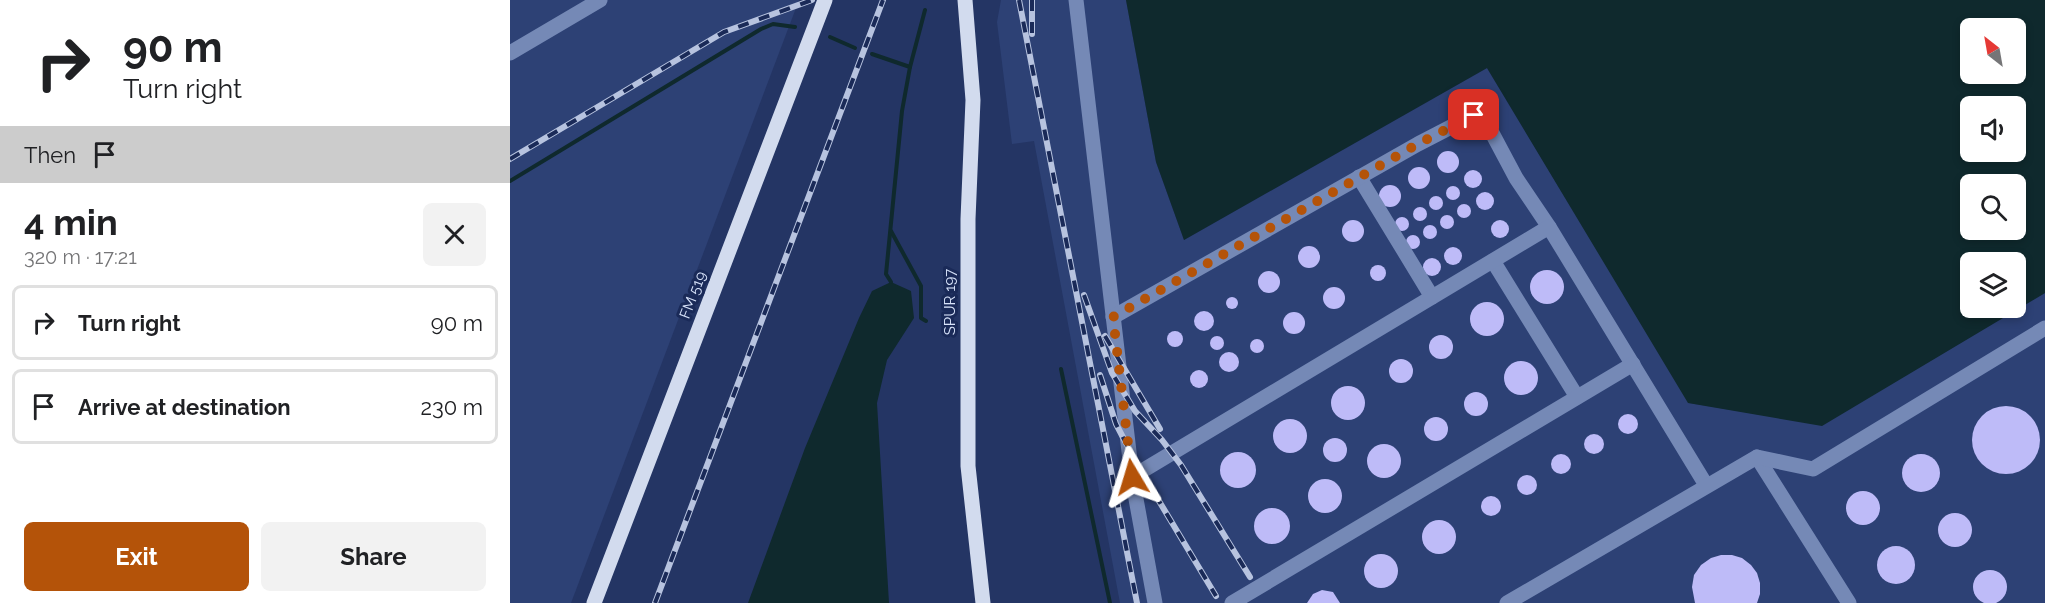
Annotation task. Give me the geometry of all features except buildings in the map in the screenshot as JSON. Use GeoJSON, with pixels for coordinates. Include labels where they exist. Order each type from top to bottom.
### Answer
{"type":"FeatureCollection","features":[{"type":"Feature","properties":{"kind":"main road","name":"FM 519"},"geometry":{"type":"LineString","coordinates":[[594,603],[825,0]]}},
{"type":"Feature","properties":{"kind":"main road","name":"SPUR 197"},"geometry":{"type":"LineString","coordinates":[[965,0],[973,100],[968,219],[968,466],[983,603]]}},
{"type":"Feature","properties":{"kind":"street"},"geometry":{"type":"LineString","coordinates":[[510,52],[600,0]]}},
{"type":"Feature","properties":{"kind":"street"},"geometry":{"type":"LineString","coordinates":[[1076,0],[1132,477],[1155,603]]}},
{"type":"Feature","properties":{"kind":"street"},"geometry":{"type":"LineString","coordinates":[[1113,317],[1359,177],[1465,119],[1479,115],[1491,131],[1516,178],[1549,227],[1706,485]]}},
{"type":"Feature","properties":{"kind":"street"},"geometry":{"type":"LineString","coordinates":[[1359,177],[1432,297]]}},
{"type":"Feature","properties":{"kind":"street"},"geometry":{"type":"LineString","coordinates":[[1132,477],[1549,227]]}},
{"type":"Feature","properties":{"kind":"street"},"geometry":{"type":"LineString","coordinates":[[1493,261],[1577,397]]}},
{"type":"Feature","properties":{"kind":"street"},"geometry":{"type":"LineString","coordinates":[[1507,603],[1756,457],[1813,468],[2045,328]]}},
{"type":"Feature","properties":{"kind":"street"},"geometry":{"type":"LineString","coordinates":[[1232,603],[1633,364]]}},
{"type":"Feature","properties":{"kind":"street"},"geometry":{"type":"LineString","coordinates":[[1756,457],[1849,603]]}},
{"type":"Feature","properties":{"kind":"shaded area"},"geometry":{"type":"Polygon","coordinates":[[[510,0],[799,0],[571,603],[510,603],[510,0]]]}},
{"type":"Feature","properties":{"kind":"shaded area"},"geometry":{"type":"Polygon","coordinates":[[[1001,0],[1126,0],[1156,162],[1184,240],[1487,68],[1689,403],[1822,425],[2003,318],[2026,318],[2026,304],[2045,293],[2045,603],[1120,603],[1034,141],[1012,144],[997,22],[1001,0]]]}},
{"type":"Feature","properties":{"kind":"shaded area"},"geometry":{"type":"Polygon","coordinates":[[[1126,0],[2045,0],[2045,293],[2026,304],[2026,252],[1960,252],[1960,318],[2003,318],[1822,426],[1688,403],[1487,68],[1184,240],[1156,162],[1126,0]]]}},
{"type":"Feature","properties":{"kind":"shaded area"},"geometry":{"type":"Polygon","coordinates":[[[891,282],[911,291],[914,318],[887,360],[877,403],[889,603],[748,603],[805,448],[859,318],[872,291],[891,282]]]}},
{"type":"Feature","properties":{"kind":"waterway"},"geometry":{"type":"LineString","coordinates":[[891,282],[886,274],[902,111],[910,67],[925,10]]}},
{"type":"Feature","properties":{"kind":"waterway"},"geometry":{"type":"LineString","coordinates":[[510,181],[761,29],[773,24],[795,27]]}},
{"type":"Feature","properties":{"kind":"waterway"},"geometry":{"type":"LineString","coordinates":[[830,37],[855,48]]}},
{"type":"Feature","properties":{"kind":"waterway"},"geometry":{"type":"LineString","coordinates":[[872,54],[910,67]]}},
{"type":"Feature","properties":{"kind":"waterway"},"geometry":{"type":"LineString","coordinates":[[891,231],[921,286],[921,318],[926,321]]}},
{"type":"Feature","properties":{"kind":"waterway"},"geometry":{"type":"LineString","coordinates":[[1061,369],[1110,603]]}},
{"type":"Feature","properties":{"kind":"railway"},"geometry":{"type":"LineString","coordinates":[[510,159],[724,32],[812,0]]}},
{"type":"Feature","properties":{"kind":"railway"},"geometry":{"type":"LineString","coordinates":[[655,603],[883,0]]}},
{"type":"Feature","properties":{"kind":"railway"},"geometry":{"type":"LineString","coordinates":[[1019,0],[1137,603]]}},
{"type":"Feature","properties":{"kind":"railway"},"geometry":{"type":"LineString","coordinates":[[1032,0],[1032,34]]}},
{"type":"Feature","properties":{"kind":"railway"},"geometry":{"type":"LineString","coordinates":[[1084,295],[1112,373],[1135,411],[1181,465],[1250,577]]}},
{"type":"Feature","properties":{"kind":"railway"},"geometry":{"type":"LineString","coordinates":[[1105,336],[1160,429]]}},
{"type":"Feature","properties":{"kind":"railway"},"geometry":{"type":"LineString","coordinates":[[1100,375],[1116,424],[1138,466],[1216,596]]}},
{"type":"Feature","properties":{"kind":"route"},"geometry":{"type":"LineString","coordinates":[[1132,477],[1113,317],[1418,144],[1474,115]]}}]}
